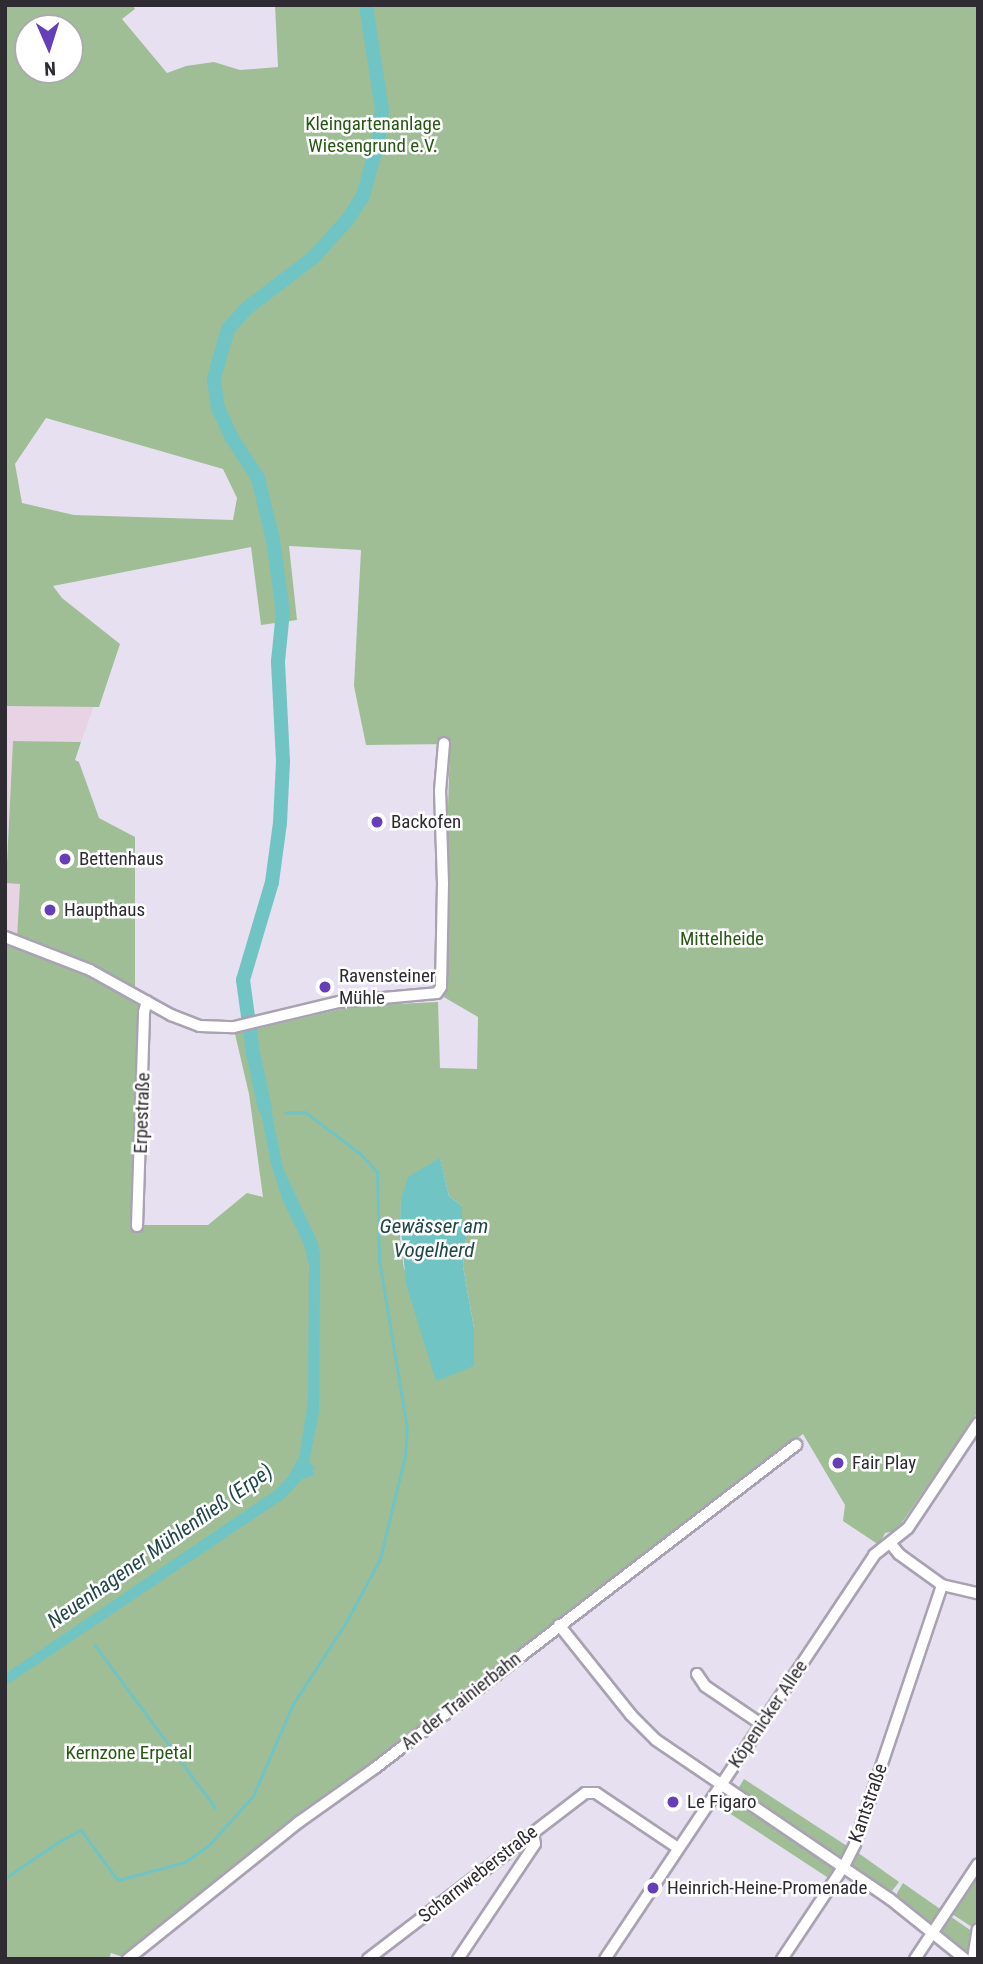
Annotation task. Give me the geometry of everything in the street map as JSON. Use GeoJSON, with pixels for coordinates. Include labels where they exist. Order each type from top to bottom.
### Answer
{"type":"FeatureCollection","features":[{"type":"Feature","properties":{"kind":"street"},"geometry":{"type":"LineString","coordinates":[[5,937],[90,970],[189,1024],[215,1028],[260,1022],[339,1002],[438,993],[441,987],[443,884],[440,792],[444,743]]}},
{"type":"Feature","properties":{"kind":"street","name":"Erpestraße"},"geometry":{"type":"LineString","coordinates":[[137,1226],[144,1012],[147,1001]]}},
{"type":"Feature","properties":{"kind":"street","name":"Köpenicker Allee"},"geometry":{"type":"LineString","coordinates":[[605,1959],[874,1555],[908,1528],[978,1423]]}},
{"type":"Feature","properties":{"kind":"street","name":"An der Trainierbahn"},"geometry":{"type":"LineString","coordinates":[[128,1959],[299,1822],[375,1768],[796,1446]]}},
{"type":"Feature","properties":{"kind":"street"},"geometry":{"type":"LineString","coordinates":[[891,1544],[942,1585],[978,1593]]}},
{"type":"Feature","properties":{"kind":"street","name":"Kantstraße"},"geometry":{"type":"LineString","coordinates":[[782,1959],[844,1866],[855,1844],[942,1585]]}},
{"type":"Feature","properties":{"kind":"street"},"geometry":{"type":"LineString","coordinates":[[559,1625],[643,1729],[721,1786],[844,1866],[965,1959]]}},
{"type":"Feature","properties":{"kind":"street"},"geometry":{"type":"LineString","coordinates":[[697,1674],[705,1686],[761,1724]]}},
{"type":"Feature","properties":{"kind":"street","name":"Scharnweberstraße"},"geometry":{"type":"LineString","coordinates":[[368,1959],[579,1796],[590,1792],[678,1848]]}},
{"type":"Feature","properties":{"kind":"street"},"geometry":{"type":"LineString","coordinates":[[458,1959],[535,1844],[533,1833]]}},
{"type":"Feature","properties":{"kind":"street"},"geometry":{"type":"LineString","coordinates":[[915,1959],[978,1864]]}},
{"type":"Feature","properties":{"kind":"street"},"geometry":{"type":"LineString","coordinates":[[973,1959],[978,1929]]}},
{"type":"Feature","properties":{"kind":"shaded area"},"geometry":{"type":"Polygon","coordinates":[[[5,706],[94,706],[81,742],[13,741],[6,882],[20,883],[17,938],[5,933],[5,706]]]}},
{"type":"Feature","properties":{"kind":"green space"},"geometry":{"type":"Polygon","coordinates":[[[5,5],[133,5],[135,9],[122,19],[167,73],[186,66],[214,62],[240,70],[278,67],[275,5],[978,5],[978,1412],[896,1531],[885,1533],[879,1545],[843,1521],[845,1505],[803,1434],[374,1765],[301,1814],[126,1958],[111,1953],[109,1959],[5,1959],[5,944],[91,978],[145,1007],[136,1225],[208,1225],[247,1193],[263,1197],[249,1094],[235,1034],[354,1006],[438,1002],[440,1068],[477,1069],[478,1017],[442,996],[450,744],[366,745],[354,686],[361,550],[289,546],[297,620],[261,625],[251,547],[53,586],[62,598],[120,644],[99,707],[5,706],[5,5]],[[46,418],[15,464],[22,503],[74,515],[233,520],[237,498],[223,469],[46,418]],[[440,1159],[401,1200],[400,1239],[404,1269],[474,1328],[463,1266],[467,1229],[462,1219],[462,1206],[449,1196],[440,1159]]]}},
{"type":"Feature","properties":{"kind":"green space"},"geometry":{"type":"Polygon","coordinates":[[[13,741],[81,742],[75,760],[79,762],[99,818],[135,837],[135,987],[17,938],[20,884],[6,883],[13,741]]]}},
{"type":"Feature","properties":{"kind":"green space"},"geometry":{"type":"Polygon","coordinates":[[[744,1779],[847,1846],[841,1859],[736,1792],[744,1779]]]}},
{"type":"Feature","properties":{"kind":"green space"},"geometry":{"type":"Polygon","coordinates":[[[731,1798],[832,1865],[836,1871],[830,1879],[723,1809],[731,1798]]]}},
{"type":"Feature","properties":{"kind":"green space"},"geometry":{"type":"Polygon","coordinates":[[[857,1852],[899,1882],[892,1891],[886,1893],[852,1868],[850,1864],[857,1852]]]}},
{"type":"Feature","properties":{"kind":"green space"},"geometry":{"type":"Polygon","coordinates":[[[978,1871],[978,1905],[975,1929],[949,1912],[978,1871]]]}},
{"type":"Feature","properties":{"kind":"green space"},"geometry":{"type":"Polygon","coordinates":[[[903,1883],[943,1911],[935,1923],[928,1923],[897,1899],[897,1893],[903,1883]]]}},
{"type":"Feature","properties":{"kind":"green space"},"geometry":{"type":"Polygon","coordinates":[[[947,1914],[973,1932],[967,1956],[942,1935],[941,1930],[947,1914]]]}},
{"type":"Feature","properties":{"kind":"water"},"geometry":{"type":"Polygon","coordinates":[[[264,1091],[269,1099],[283,1168],[318,1243],[320,1255],[319,1412],[309,1463],[316,1468],[312,1470],[315,1475],[302,1479],[285,1498],[5,1686],[5,1675],[11,1670],[274,1491],[288,1477],[299,1457],[308,1402],[309,1265],[304,1245],[283,1201],[271,1164],[257,1092],[264,1091]]]}},
{"type":"Feature","properties":{"kind":"water","name":"Gewässer am Vogelherd"},"geometry":{"type":"Polygon","coordinates":[[[440,1158],[449,1196],[462,1206],[462,1219],[467,1229],[463,1266],[474,1328],[474,1366],[436,1381],[406,1284],[400,1220],[401,1200],[408,1177],[440,1158]]]}},
{"type":"Feature","properties":{"kind":"waterway","name":"Neuenhagener Mühlenfließ (Erpe)"},"geometry":{"type":"LineString","coordinates":[[265,1108],[253,1053],[243,980],[272,882],[280,823],[283,761],[278,661],[283,612],[273,540],[258,478],[232,438],[218,408],[214,378],[228,329],[247,308],[314,257],[348,219],[363,196],[379,138],[382,110],[366,5]]}},
{"type":"Feature","properties":{"kind":"waterway"},"geometry":{"type":"LineString","coordinates":[[5,1878],[81,1830],[118,1880],[185,1862],[208,1846],[253,1796],[293,1704],[345,1624],[380,1559],[405,1456],[407,1429],[379,1260],[377,1172],[360,1154],[306,1113],[286,1113]]}},
{"type":"Feature","properties":{"kind":"waterway"},"geometry":{"type":"LineString","coordinates":[[95,1645],[215,1807]]}},
{"type":"Feature","properties":{"kind":"place","name":"Backofen"},"geometry":{"type":"Point","coordinates":[377,822]}},
{"type":"Feature","properties":{"kind":"place","name":"Bettenhaus"},"geometry":{"type":"Point","coordinates":[65,859]}},
{"type":"Feature","properties":{"kind":"place","name":"Haupthaus"},"geometry":{"type":"Point","coordinates":[50,910]}},
{"type":"Feature","properties":{"kind":"place","name":"Ravensteiner Mühle"},"geometry":{"type":"Point","coordinates":[325,987]}},
{"type":"Feature","properties":{"kind":"place","name":"Fair Play"},"geometry":{"type":"Point","coordinates":[838,1463]}},
{"type":"Feature","properties":{"kind":"place","name":"Le Figaro"},"geometry":{"type":"Point","coordinates":[673,1802]}},
{"type":"Feature","properties":{"kind":"place","name":"Heinrich-Heine-Promenade"},"geometry":{"type":"Point","coordinates":[653,1888]}},
{"type":"Feature","properties":{"kind":"park label","name":"Kleingartenanlage Wiesengrund e.V."},"geometry":{"type":"Point","coordinates":[373,135]}},
{"type":"Feature","properties":{"kind":"park label","name":"Mittelheide"},"geometry":{"type":"Point","coordinates":[722,939]}},
{"type":"Feature","properties":{"kind":"park label","name":"Kernzone Erpetal"},"geometry":{"type":"Point","coordinates":[129,1753]}}]}
